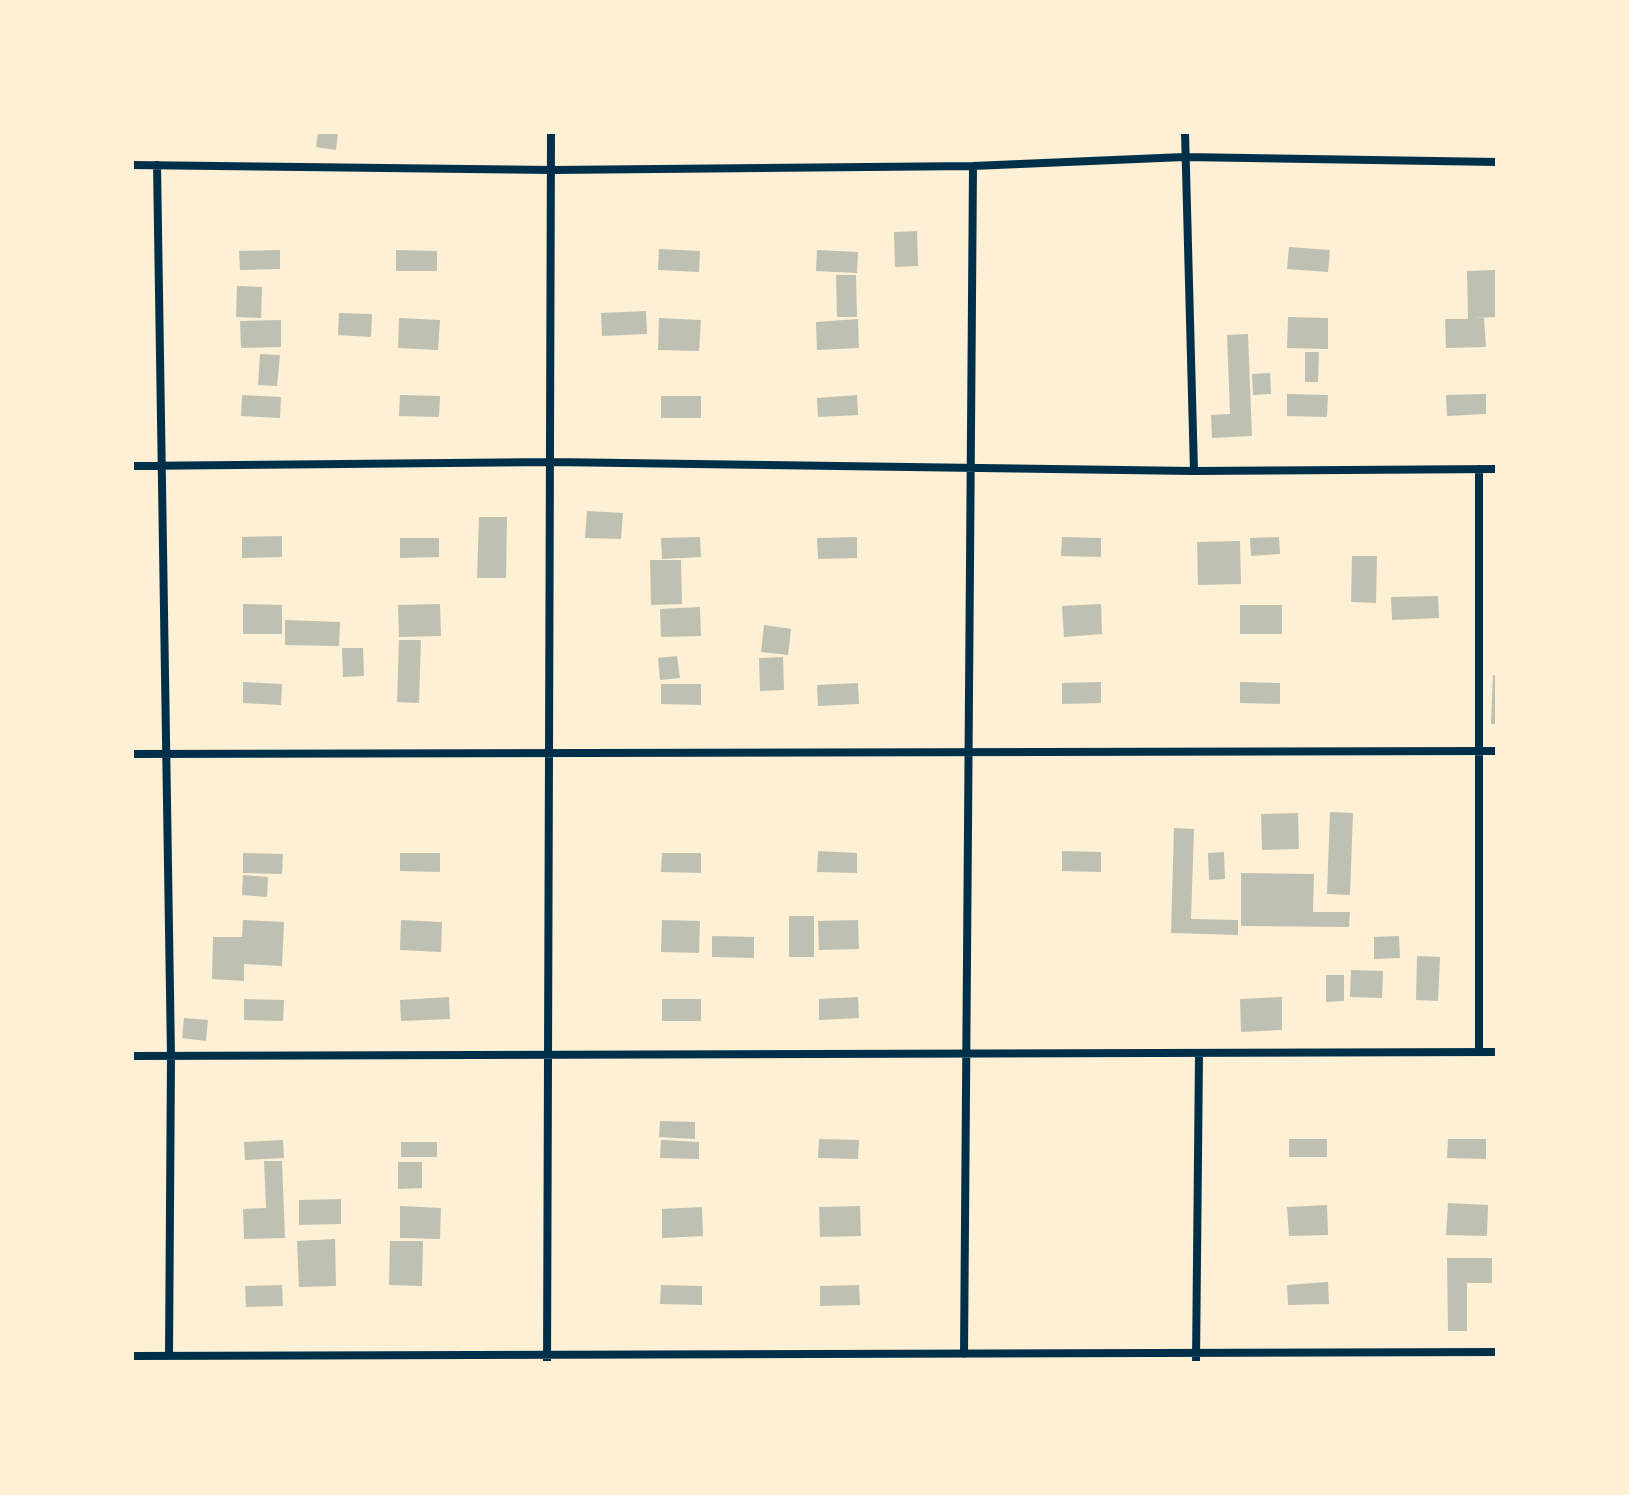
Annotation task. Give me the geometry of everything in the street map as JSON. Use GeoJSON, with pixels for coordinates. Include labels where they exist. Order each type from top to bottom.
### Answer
{"type":"FeatureCollection","features":[{"type":"Feature","properties":{"kind":"street"},"geometry":{"type":"LineString","coordinates":[[547,1359],[551,132]]}},
{"type":"Feature","properties":{"kind":"street"},"geometry":{"type":"LineString","coordinates":[[1185,132],[1194,471]]}},
{"type":"Feature","properties":{"kind":"street"},"geometry":{"type":"LineString","coordinates":[[132,165],[552,170],[973,166],[1184,157],[1497,162]]}},
{"type":"Feature","properties":{"kind":"street"},"geometry":{"type":"LineString","coordinates":[[157,165],[171,1056],[169,1356]]}},
{"type":"Feature","properties":{"kind":"street"},"geometry":{"type":"LineString","coordinates":[[964,1354],[973,166]]}},
{"type":"Feature","properties":{"kind":"street"},"geometry":{"type":"LineString","coordinates":[[132,466],[552,462],[1194,471],[1497,469]]}},
{"type":"Feature","properties":{"kind":"street"},"geometry":{"type":"LineString","coordinates":[[1479,469],[1479,1052]]}},
{"type":"Feature","properties":{"kind":"street"},"geometry":{"type":"LineString","coordinates":[[132,754],[1497,751]]}},
{"type":"Feature","properties":{"kind":"street"},"geometry":{"type":"LineString","coordinates":[[132,1056],[1497,1052]]}},
{"type":"Feature","properties":{"kind":"street"},"geometry":{"type":"LineString","coordinates":[[1196,1363],[1199,1054]]}},
{"type":"Feature","properties":{"kind":"street"},"geometry":{"type":"LineString","coordinates":[[132,1356],[547,1359],[1497,1352]]}},
{"type":"Feature","properties":{"kind":"building"},"geometry":{"type":"Polygon","coordinates":[[[318,132],[338,132],[336,150],[316,147],[318,132]]]}},
{"type":"Feature","properties":{"kind":"building"},"geometry":{"type":"Polygon","coordinates":[[[917,231],[918,266],[895,267],[894,232],[917,231]]]}},
{"type":"Feature","properties":{"kind":"building"},"geometry":{"type":"Polygon","coordinates":[[[1289,247],[1330,250],[1328,272],[1287,269],[1289,247]]]}},
{"type":"Feature","properties":{"kind":"building"},"geometry":{"type":"Polygon","coordinates":[[[659,249],[700,251],[699,272],[658,270],[659,249]]]}},
{"type":"Feature","properties":{"kind":"building"},"geometry":{"type":"Polygon","coordinates":[[[280,250],[280,269],[240,270],[239,251],[280,250]]]}},
{"type":"Feature","properties":{"kind":"building"},"geometry":{"type":"Polygon","coordinates":[[[396,250],[437,251],[437,271],[396,271],[396,250]]]}},
{"type":"Feature","properties":{"kind":"building"},"geometry":{"type":"Polygon","coordinates":[[[817,250],[858,252],[857,273],[816,271],[817,250]]]}},
{"type":"Feature","properties":{"kind":"building"},"geometry":{"type":"Polygon","coordinates":[[[1495,270],[1497,317],[1473,318],[1484,318],[1486,347],[1446,348],[1445,319],[1468,319],[1467,271],[1495,270]]]}},
{"type":"Feature","properties":{"kind":"building"},"geometry":{"type":"Polygon","coordinates":[[[836,275],[856,275],[857,317],[837,317],[836,275]]]}},
{"type":"Feature","properties":{"kind":"building"},"geometry":{"type":"Polygon","coordinates":[[[237,286],[262,287],[261,318],[236,317],[237,286]]]}},
{"type":"Feature","properties":{"kind":"building"},"geometry":{"type":"Polygon","coordinates":[[[646,311],[647,334],[602,336],[601,313],[646,311]]]}},
{"type":"Feature","properties":{"kind":"building"},"geometry":{"type":"Polygon","coordinates":[[[339,313],[372,314],[371,337],[338,335],[339,313]]]}},
{"type":"Feature","properties":{"kind":"building"},"geometry":{"type":"Polygon","coordinates":[[[1288,317],[1328,318],[1328,349],[1287,348],[1288,317]]]}},
{"type":"Feature","properties":{"kind":"building"},"geometry":{"type":"Polygon","coordinates":[[[399,318],[440,320],[438,350],[398,348],[399,318]]]}},
{"type":"Feature","properties":{"kind":"building"},"geometry":{"type":"Polygon","coordinates":[[[659,318],[701,320],[699,351],[658,350],[659,318]]]}},
{"type":"Feature","properties":{"kind":"building"},"geometry":{"type":"Polygon","coordinates":[[[858,319],[859,348],[817,350],[816,322],[858,319]]]}},
{"type":"Feature","properties":{"kind":"building"},"geometry":{"type":"Polygon","coordinates":[[[281,320],[281,347],[241,348],[240,321],[281,320]]]}},
{"type":"Feature","properties":{"kind":"building"},"geometry":{"type":"Polygon","coordinates":[[[1248,334],[1252,436],[1212,438],[1211,415],[1230,414],[1227,335],[1248,334]]]}},
{"type":"Feature","properties":{"kind":"building"},"geometry":{"type":"Polygon","coordinates":[[[1305,352],[1319,352],[1318,382],[1305,382],[1305,352]]]}},
{"type":"Feature","properties":{"kind":"building"},"geometry":{"type":"Polygon","coordinates":[[[260,354],[280,355],[277,386],[258,385],[260,354]]]}},
{"type":"Feature","properties":{"kind":"building"},"geometry":{"type":"Polygon","coordinates":[[[1270,373],[1271,394],[1253,395],[1252,374],[1270,373]]]}},
{"type":"Feature","properties":{"kind":"building"},"geometry":{"type":"Polygon","coordinates":[[[1287,394],[1328,395],[1327,417],[1287,416],[1287,394]]]}},
{"type":"Feature","properties":{"kind":"building"},"geometry":{"type":"Polygon","coordinates":[[[1486,394],[1486,414],[1447,416],[1446,395],[1486,394]]]}},
{"type":"Feature","properties":{"kind":"building"},"geometry":{"type":"Polygon","coordinates":[[[242,395],[281,397],[280,418],[241,416],[242,395]]]}},
{"type":"Feature","properties":{"kind":"building"},"geometry":{"type":"Polygon","coordinates":[[[400,395],[440,396],[439,417],[399,416],[400,395]]]}},
{"type":"Feature","properties":{"kind":"building"},"geometry":{"type":"Polygon","coordinates":[[[857,395],[858,415],[818,417],[817,398],[857,395]]]}},
{"type":"Feature","properties":{"kind":"building"},"geometry":{"type":"Polygon","coordinates":[[[661,396],[701,396],[701,418],[661,418],[661,396]]]}},
{"type":"Feature","properties":{"kind":"building"},"geometry":{"type":"Polygon","coordinates":[[[587,511],[623,513],[621,539],[585,538],[587,511]]]}},
{"type":"Feature","properties":{"kind":"building"},"geometry":{"type":"Polygon","coordinates":[[[479,517],[507,517],[506,578],[477,578],[479,517]]]}},
{"type":"Feature","properties":{"kind":"building"},"geometry":{"type":"Polygon","coordinates":[[[282,536],[282,557],[242,558],[242,537],[282,536]]]}},
{"type":"Feature","properties":{"kind":"building"},"geometry":{"type":"Polygon","coordinates":[[[700,537],[701,557],[662,559],[661,538],[700,537]]]}},
{"type":"Feature","properties":{"kind":"building"},"geometry":{"type":"Polygon","coordinates":[[[857,537],[857,558],[818,559],[817,538],[857,537]]]}},
{"type":"Feature","properties":{"kind":"building"},"geometry":{"type":"Polygon","coordinates":[[[1062,537],[1101,538],[1101,557],[1061,556],[1062,537]]]}},
{"type":"Feature","properties":{"kind":"building"},"geometry":{"type":"Polygon","coordinates":[[[1279,537],[1280,554],[1251,556],[1250,538],[1279,537]]]}},
{"type":"Feature","properties":{"kind":"building"},"geometry":{"type":"Polygon","coordinates":[[[400,538],[439,538],[439,557],[400,558],[400,538]]]}},
{"type":"Feature","properties":{"kind":"building"},"geometry":{"type":"Polygon","coordinates":[[[1240,541],[1241,584],[1198,585],[1197,542],[1240,541]]]}},
{"type":"Feature","properties":{"kind":"building"},"geometry":{"type":"Polygon","coordinates":[[[1352,556],[1377,556],[1376,603],[1351,602],[1352,556]]]}},
{"type":"Feature","properties":{"kind":"building"},"geometry":{"type":"Polygon","coordinates":[[[650,560],[681,560],[682,604],[651,605],[650,560]]]}},
{"type":"Feature","properties":{"kind":"building"},"geometry":{"type":"Polygon","coordinates":[[[1438,596],[1439,618],[1392,620],[1391,597],[1438,596]]]}},
{"type":"Feature","properties":{"kind":"building"},"geometry":{"type":"Polygon","coordinates":[[[243,604],[282,605],[282,634],[243,634],[243,604]]]}},
{"type":"Feature","properties":{"kind":"building"},"geometry":{"type":"Polygon","coordinates":[[[440,604],[441,636],[399,637],[398,605],[440,604]]]}},
{"type":"Feature","properties":{"kind":"building"},"geometry":{"type":"Polygon","coordinates":[[[1101,604],[1102,634],[1064,637],[1062,606],[1101,604]]]}},
{"type":"Feature","properties":{"kind":"building"},"geometry":{"type":"Polygon","coordinates":[[[1240,605],[1282,605],[1282,634],[1240,634],[1240,605]]]}},
{"type":"Feature","properties":{"kind":"building"},"geometry":{"type":"Polygon","coordinates":[[[700,607],[701,636],[661,637],[660,609],[700,607]]]}},
{"type":"Feature","properties":{"kind":"building"},"geometry":{"type":"Polygon","coordinates":[[[285,620],[340,622],[339,646],[285,645],[285,620]]]}},
{"type":"Feature","properties":{"kind":"building"},"geometry":{"type":"Polygon","coordinates":[[[764,625],[791,629],[788,655],[761,652],[764,625]]]}},
{"type":"Feature","properties":{"kind":"building"},"geometry":{"type":"Polygon","coordinates":[[[399,640],[421,640],[419,703],[397,702],[399,640]]]}},
{"type":"Feature","properties":{"kind":"building"},"geometry":{"type":"Polygon","coordinates":[[[342,648],[363,648],[364,676],[343,677],[342,648]]]}},
{"type":"Feature","properties":{"kind":"building"},"geometry":{"type":"Polygon","coordinates":[[[677,656],[680,678],[660,680],[658,658],[677,656]]]}},
{"type":"Feature","properties":{"kind":"building"},"geometry":{"type":"Polygon","coordinates":[[[783,657],[784,690],[760,691],[759,658],[783,657]]]}},
{"type":"Feature","properties":{"kind":"building"},"geometry":{"type":"Polygon","coordinates":[[[1493,675],[1497,676],[1497,724],[1491,724],[1493,675]]]}},
{"type":"Feature","properties":{"kind":"building"},"geometry":{"type":"Polygon","coordinates":[[[243,682],[282,684],[281,705],[243,703],[243,682]]]}},
{"type":"Feature","properties":{"kind":"building"},"geometry":{"type":"Polygon","coordinates":[[[1101,682],[1101,703],[1062,704],[1062,683],[1101,682]]]}},
{"type":"Feature","properties":{"kind":"building"},"geometry":{"type":"Polygon","coordinates":[[[1240,682],[1280,683],[1280,704],[1240,703],[1240,682]]]}},
{"type":"Feature","properties":{"kind":"building"},"geometry":{"type":"Polygon","coordinates":[[[858,683],[859,704],[818,706],[817,685],[858,683]]]}},
{"type":"Feature","properties":{"kind":"building"},"geometry":{"type":"Polygon","coordinates":[[[661,684],[701,684],[701,705],[661,704],[661,684]]]}},
{"type":"Feature","properties":{"kind":"building"},"geometry":{"type":"Polygon","coordinates":[[[1330,812],[1353,813],[1350,895],[1327,894],[1330,812]]]}},
{"type":"Feature","properties":{"kind":"building"},"geometry":{"type":"Polygon","coordinates":[[[1298,813],[1299,849],[1262,850],[1261,814],[1298,813]]]}},
{"type":"Feature","properties":{"kind":"building"},"geometry":{"type":"Polygon","coordinates":[[[1174,828],[1194,829],[1191,919],[1238,920],[1238,935],[1171,933],[1174,828]]]}},
{"type":"Feature","properties":{"kind":"building"},"geometry":{"type":"Polygon","coordinates":[[[818,851],[857,853],[857,873],[817,872],[818,851]]]}},
{"type":"Feature","properties":{"kind":"building"},"geometry":{"type":"Polygon","coordinates":[[[1062,851],[1101,852],[1101,872],[1062,871],[1062,851]]]}},
{"type":"Feature","properties":{"kind":"building"},"geometry":{"type":"Polygon","coordinates":[[[1224,852],[1225,879],[1209,880],[1208,853],[1224,852]]]}},
{"type":"Feature","properties":{"kind":"building"},"geometry":{"type":"Polygon","coordinates":[[[243,853],[283,854],[282,874],[243,873],[243,853]]]}},
{"type":"Feature","properties":{"kind":"building"},"geometry":{"type":"Polygon","coordinates":[[[400,853],[440,853],[440,872],[400,871],[400,853]]]}},
{"type":"Feature","properties":{"kind":"building"},"geometry":{"type":"Polygon","coordinates":[[[662,853],[701,853],[701,873],[661,872],[662,853]]]}},
{"type":"Feature","properties":{"kind":"building"},"geometry":{"type":"Polygon","coordinates":[[[1241,873],[1314,874],[1313,912],[1350,912],[1349,927],[1241,926],[1241,873]]]}},
{"type":"Feature","properties":{"kind":"building"},"geometry":{"type":"Polygon","coordinates":[[[243,875],[268,877],[267,897],[242,895],[243,875]]]}},
{"type":"Feature","properties":{"kind":"building"},"geometry":{"type":"Polygon","coordinates":[[[789,916],[814,916],[814,957],[789,957],[789,916]]]}},
{"type":"Feature","properties":{"kind":"building"},"geometry":{"type":"Polygon","coordinates":[[[243,920],[284,922],[282,966],[244,964],[244,981],[212,979],[213,937],[242,937],[243,920]]]}},
{"type":"Feature","properties":{"kind":"building"},"geometry":{"type":"Polygon","coordinates":[[[401,920],[442,922],[441,952],[400,950],[401,920]]]}},
{"type":"Feature","properties":{"kind":"building"},"geometry":{"type":"Polygon","coordinates":[[[662,920],[700,921],[699,953],[661,952],[662,920]]]}},
{"type":"Feature","properties":{"kind":"building"},"geometry":{"type":"Polygon","coordinates":[[[858,920],[859,949],[819,950],[818,921],[858,920]]]}},
{"type":"Feature","properties":{"kind":"building"},"geometry":{"type":"Polygon","coordinates":[[[712,936],[754,937],[754,958],[712,957],[712,936]]]}},
{"type":"Feature","properties":{"kind":"building"},"geometry":{"type":"Polygon","coordinates":[[[1399,936],[1400,958],[1374,959],[1374,937],[1399,936]]]}},
{"type":"Feature","properties":{"kind":"building"},"geometry":{"type":"Polygon","coordinates":[[[1417,956],[1440,957],[1438,1001],[1416,1000],[1417,956]]]}},
{"type":"Feature","properties":{"kind":"building"},"geometry":{"type":"Polygon","coordinates":[[[1351,970],[1383,971],[1382,998],[1350,997],[1351,970]]]}},
{"type":"Feature","properties":{"kind":"building"},"geometry":{"type":"Polygon","coordinates":[[[1326,975],[1344,975],[1344,1001],[1326,1002],[1326,975]]]}},
{"type":"Feature","properties":{"kind":"building"},"geometry":{"type":"Polygon","coordinates":[[[449,997],[450,1019],[401,1021],[400,1000],[449,997]]]}},
{"type":"Feature","properties":{"kind":"building"},"geometry":{"type":"Polygon","coordinates":[[[858,997],[859,1018],[819,1020],[819,999],[858,997]]]}},
{"type":"Feature","properties":{"kind":"building"},"geometry":{"type":"Polygon","coordinates":[[[1282,997],[1282,1030],[1241,1032],[1240,999],[1282,997]]]}},
{"type":"Feature","properties":{"kind":"building"},"geometry":{"type":"Polygon","coordinates":[[[244,999],[284,1000],[283,1021],[244,1020],[244,999]]]}},
{"type":"Feature","properties":{"kind":"building"},"geometry":{"type":"Polygon","coordinates":[[[662,999],[701,999],[701,1021],[662,1021],[662,999]]]}},
{"type":"Feature","properties":{"kind":"building"},"geometry":{"type":"Polygon","coordinates":[[[184,1018],[208,1020],[206,1041],[182,1038],[184,1018]]]}},
{"type":"Feature","properties":{"kind":"building"},"geometry":{"type":"Polygon","coordinates":[[[660,1121],[695,1122],[695,1139],[659,1137],[660,1121]]]}},
{"type":"Feature","properties":{"kind":"building"},"geometry":{"type":"Polygon","coordinates":[[[819,1139],[859,1140],[858,1159],[818,1158],[819,1139]]]}},
{"type":"Feature","properties":{"kind":"building"},"geometry":{"type":"Polygon","coordinates":[[[1289,1139],[1327,1139],[1327,1157],[1289,1157],[1289,1139]]]}},
{"type":"Feature","properties":{"kind":"building"},"geometry":{"type":"Polygon","coordinates":[[[1448,1139],[1486,1139],[1486,1159],[1447,1158],[1448,1139]]]}},
{"type":"Feature","properties":{"kind":"building"},"geometry":{"type":"Polygon","coordinates":[[[283,1140],[284,1158],[245,1160],[244,1142],[283,1140]]]}},
{"type":"Feature","properties":{"kind":"building"},"geometry":{"type":"Polygon","coordinates":[[[661,1140],[699,1142],[699,1159],[660,1158],[661,1140]]]}},
{"type":"Feature","properties":{"kind":"building"},"geometry":{"type":"Polygon","coordinates":[[[401,1142],[437,1142],[437,1157],[401,1157],[401,1142]]]}},
{"type":"Feature","properties":{"kind":"building"},"geometry":{"type":"Polygon","coordinates":[[[264,1161],[282,1161],[285,1238],[244,1239],[243,1209],[266,1208],[264,1161]]]}},
{"type":"Feature","properties":{"kind":"building"},"geometry":{"type":"Polygon","coordinates":[[[398,1162],[422,1162],[422,1188],[398,1189],[398,1162]]]}},
{"type":"Feature","properties":{"kind":"building"},"geometry":{"type":"Polygon","coordinates":[[[341,1199],[341,1224],[299,1225],[299,1200],[341,1199]]]}},
{"type":"Feature","properties":{"kind":"building"},"geometry":{"type":"Polygon","coordinates":[[[1448,1203],[1488,1205],[1487,1236],[1446,1235],[1448,1203]]]}},
{"type":"Feature","properties":{"kind":"building"},"geometry":{"type":"Polygon","coordinates":[[[1327,1205],[1328,1235],[1289,1236],[1287,1207],[1327,1205]]]}},
{"type":"Feature","properties":{"kind":"building"},"geometry":{"type":"Polygon","coordinates":[[[400,1206],[441,1208],[440,1239],[400,1238],[400,1206]]]}},
{"type":"Feature","properties":{"kind":"building"},"geometry":{"type":"Polygon","coordinates":[[[860,1206],[861,1236],[820,1237],[819,1207],[860,1206]]]}},
{"type":"Feature","properties":{"kind":"building"},"geometry":{"type":"Polygon","coordinates":[[[702,1207],[703,1236],[662,1238],[662,1209],[702,1207]]]}},
{"type":"Feature","properties":{"kind":"building"},"geometry":{"type":"Polygon","coordinates":[[[335,1239],[336,1286],[299,1287],[297,1241],[335,1239]]]}},
{"type":"Feature","properties":{"kind":"building"},"geometry":{"type":"Polygon","coordinates":[[[390,1241],[423,1241],[422,1286],[389,1285],[390,1241]]]}},
{"type":"Feature","properties":{"kind":"building"},"geometry":{"type":"Polygon","coordinates":[[[1447,1258],[1492,1258],[1492,1283],[1467,1283],[1467,1331],[1448,1331],[1447,1258]]]}},
{"type":"Feature","properties":{"kind":"building"},"geometry":{"type":"Polygon","coordinates":[[[1328,1282],[1329,1304],[1288,1305],[1287,1285],[1328,1282]]]}},
{"type":"Feature","properties":{"kind":"building"},"geometry":{"type":"Polygon","coordinates":[[[282,1285],[283,1306],[246,1307],[245,1286],[282,1285]]]}},
{"type":"Feature","properties":{"kind":"building"},"geometry":{"type":"Polygon","coordinates":[[[661,1285],[702,1286],[702,1305],[660,1304],[661,1285]]]}},
{"type":"Feature","properties":{"kind":"building"},"geometry":{"type":"Polygon","coordinates":[[[859,1285],[860,1305],[820,1306],[820,1286],[859,1285]]]}}]}
